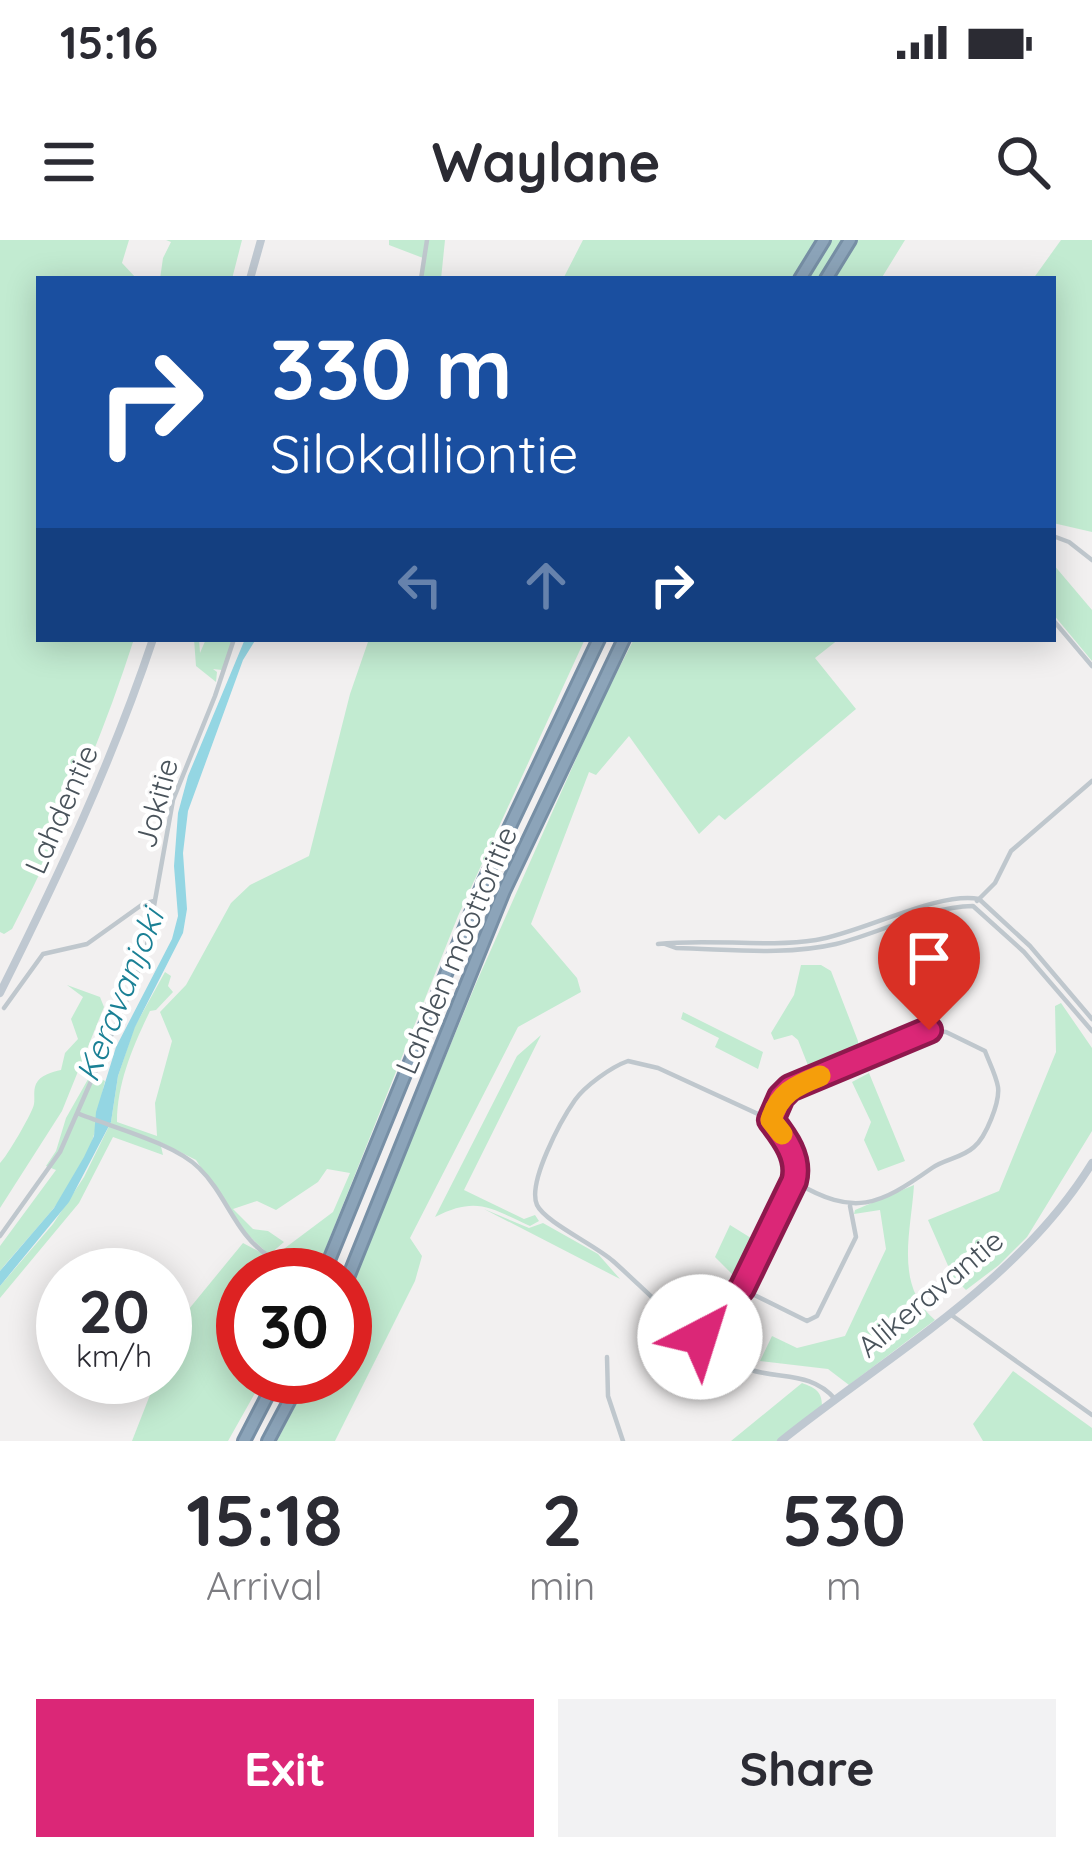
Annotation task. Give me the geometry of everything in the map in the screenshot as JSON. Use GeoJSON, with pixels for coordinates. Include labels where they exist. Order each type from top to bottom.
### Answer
{"type":"FeatureCollection","features":[{"type":"Feature","properties":{"kind":"highway"},"geometry":{"type":"LineString","coordinates":[[802,276],[824,240]]}},
{"type":"Feature","properties":{"kind":"highway"},"geometry":{"type":"LineString","coordinates":[[828,276],[850,240]]}},
{"type":"Feature","properties":{"kind":"highway","name":"Lahden moottoritie"},"geometry":{"type":"LineString","coordinates":[[334,1248],[484,881],[598,642]]}},
{"type":"Feature","properties":{"kind":"highway","name":"Lahden moottoritie"},"geometry":{"type":"LineString","coordinates":[[360,1248],[504,891],[623,642]]}},
{"type":"Feature","properties":{"kind":"highway"},"geometry":{"type":"LineString","coordinates":[[244,1441],[263,1404]]}},
{"type":"Feature","properties":{"kind":"highway"},"geometry":{"type":"LineString","coordinates":[[269,1440],[288,1404]]}},
{"type":"Feature","properties":{"kind":"main road"},"geometry":{"type":"LineString","coordinates":[[251,276],[261,240]]}},
{"type":"Feature","properties":{"kind":"main road","name":"Lahdentie"},"geometry":{"type":"LineString","coordinates":[[0,993],[85,820],[152,642]]}},
{"type":"Feature","properties":{"kind":"main road","name":"Alikeravantie"},"geometry":{"type":"LineString","coordinates":[[781,1441],[949,1313],[1055,1215],[1092,1163]]}},
{"type":"Feature","properties":{"kind":"street"},"geometry":{"type":"LineString","coordinates":[[422,276],[427,240]]}},
{"type":"Feature","properties":{"kind":"street"},"geometry":{"type":"LineString","coordinates":[[1056,537],[1092,560]]}},
{"type":"Feature","properties":{"kind":"street"},"geometry":{"type":"LineString","coordinates":[[1056,624],[1092,666]]}},
{"type":"Feature","properties":{"kind":"street","name":"Jokitie"},"geometry":{"type":"LineString","coordinates":[[0,1236],[60,1152],[135,981],[172,800],[233,642]]}},
{"type":"Feature","properties":{"kind":"street"},"geometry":{"type":"LineString","coordinates":[[1092,781],[1016,846],[995,883],[979,899],[973,906],[817,948],[763,951],[662,944],[677,940],[764,944],[817,940],[951,899],[979,899],[1019,935],[1092,1019]]}},
{"type":"Feature","properties":{"kind":"street"},"geometry":{"type":"LineString","coordinates":[[4,1008],[43,954],[87,944],[142,904],[155,900]]}},
{"type":"Feature","properties":{"kind":"street"},"geometry":{"type":"LineString","coordinates":[[973,906],[1024,952],[1092,1031]]}},
{"type":"Feature","properties":{"kind":"street"},"geometry":{"type":"LineString","coordinates":[[771,1120],[790,1088],[929,1030],[946,1032],[985,1051],[999,1090],[982,1138],[962,1155],[937,1163],[895,1192],[850,1205],[840,1205],[794,1181]]}},
{"type":"Feature","properties":{"kind":"street"},"geometry":{"type":"LineString","coordinates":[[700,1337],[741,1289],[794,1181],[796,1164],[771,1120],[636,1060],[619,1064],[576,1097],[536,1180],[538,1206],[551,1221],[598,1248],[700,1337],[744,1368],[816,1382],[836,1401]]}},
{"type":"Feature","properties":{"kind":"street"},"geometry":{"type":"LineString","coordinates":[[77,1113],[194,1162],[256,1248]]}},
{"type":"Feature","properties":{"kind":"street"},"geometry":{"type":"LineString","coordinates":[[741,1289],[807,1321],[818,1316],[856,1237],[850,1205]]}},
{"type":"Feature","properties":{"kind":"street"},"geometry":{"type":"LineString","coordinates":[[949,1313],[1092,1415]]}},
{"type":"Feature","properties":{"kind":"street"},"geometry":{"type":"LineString","coordinates":[[607,1357],[608,1396],[622,1441]]}},
{"type":"Feature","properties":{"kind":"green space"},"geometry":{"type":"Polygon","coordinates":[[[0,240],[129,240],[122,263],[134,276],[36,276],[36,642],[133,642],[63,823],[12,929],[0,932],[0,240]]]}},
{"type":"Feature","properties":{"kind":"green space"},"geometry":{"type":"Polygon","coordinates":[[[166,240],[242,240],[233,276],[160,276],[171,242],[166,240]]]}},
{"type":"Feature","properties":{"kind":"green space"},"geometry":{"type":"Polygon","coordinates":[[[389,240],[445,240],[441,276],[421,276],[423,258],[389,245],[389,240]]]}},
{"type":"Feature","properties":{"kind":"green space"},"geometry":{"type":"Polygon","coordinates":[[[583,240],[905,240],[883,276],[565,276],[583,240]]]}},
{"type":"Feature","properties":{"kind":"green space"},"geometry":{"type":"Polygon","coordinates":[[[1061,240],[1092,240],[1092,532],[1056,524],[1056,276],[1035,276],[1061,240]]]}},
{"type":"Feature","properties":{"kind":"green space"},"geometry":{"type":"Polygon","coordinates":[[[1056,568],[1092,610],[1092,661],[1056,618],[1056,568]]]}},
{"type":"Feature","properties":{"kind":"green space"},"geometry":{"type":"Polygon","coordinates":[[[194,642],[199,642],[200,653],[205,642],[233,642],[222,670],[213,669],[216,682],[196,666],[194,642]]]}},
{"type":"Feature","properties":{"kind":"green space"},"geometry":{"type":"Polygon","coordinates":[[[368,642],[584,642],[458,916],[326,1248],[285,1248],[333,1212],[350,1173],[327,1169],[318,1182],[276,1210],[257,1201],[233,1209],[253,1229],[268,1231],[284,1242],[277,1248],[262,1248],[242,1229],[196,1160],[160,1142],[163,1155],[113,1137],[79,1203],[42,1248],[36,1248],[36,1255],[0,1298],[0,1286],[53,1224],[84,1177],[111,1122],[118,1076],[134,1028],[165,972],[171,976],[168,986],[173,992],[150,1011],[138,1038],[123,1079],[117,1122],[157,1136],[155,1103],[172,1041],[160,1012],[186,985],[231,903],[250,885],[309,856],[368,642]]]}},
{"type":"Feature","properties":{"kind":"green space"},"geometry":{"type":"Polygon","coordinates":[[[632,642],[835,642],[815,658],[856,709],[725,820],[719,815],[699,834],[629,736],[596,775],[589,772],[531,924],[577,978],[581,992],[518,1027],[410,1238],[422,1256],[415,1281],[372,1367],[372,1248],[366,1248],[477,981],[632,642]]]}},
{"type":"Feature","properties":{"kind":"green space"},"geometry":{"type":"Polygon","coordinates":[[[801,965],[821,965],[831,971],[858,1041],[858,1052],[811,1073],[798,1040],[792,1035],[774,1040],[771,1033],[794,995],[801,965]]]}},
{"type":"Feature","properties":{"kind":"green space"},"geometry":{"type":"Polygon","coordinates":[[[67,985],[100,997],[104,1007],[62,1111],[0,1208],[0,1163],[32,1109],[36,1084],[61,1070],[65,1053],[78,1039],[71,1019],[83,997],[67,985]]]}},
{"type":"Feature","properties":{"kind":"green space"},"geometry":{"type":"Polygon","coordinates":[[[1061,1003],[1092,1048],[1092,1131],[1027,1237],[966,1290],[953,1277],[928,1220],[999,1191],[1056,1052],[1055,1006],[1061,1003]]]}},
{"type":"Feature","properties":{"kind":"green space"},"geometry":{"type":"Polygon","coordinates":[[[683,1012],[763,1052],[758,1069],[715,1047],[719,1038],[681,1019],[683,1012]]]}},
{"type":"Feature","properties":{"kind":"green space"},"geometry":{"type":"Polygon","coordinates":[[[541,1035],[464,1190],[524,1219],[535,1215],[539,1221],[530,1226],[473,1206],[435,1217],[517,1056],[541,1035]]]}},
{"type":"Feature","properties":{"kind":"green space"},"geometry":{"type":"Polygon","coordinates":[[[869,1073],[905,1161],[878,1171],[864,1140],[871,1122],[852,1082],[869,1073]]]}},
{"type":"Feature","properties":{"kind":"green space"},"geometry":{"type":"Polygon","coordinates":[[[91,1074],[105,1081],[86,1157],[53,1209],[0,1271],[0,1246],[56,1170],[46,1166],[91,1074]]]}},
{"type":"Feature","properties":{"kind":"green space"},"geometry":{"type":"Polygon","coordinates":[[[914,1185],[910,1275],[922,1306],[935,1320],[849,1385],[828,1369],[760,1361],[772,1336],[797,1348],[845,1336],[886,1249],[880,1210],[854,1214],[855,1210],[914,1185]]]}},
{"type":"Feature","properties":{"kind":"green space"},"geometry":{"type":"Polygon","coordinates":[[[484,1209],[529,1228],[543,1223],[598,1254],[620,1279],[484,1209]]]}},
{"type":"Feature","properties":{"kind":"green space"},"geometry":{"type":"Polygon","coordinates":[[[730,1225],[759,1243],[741,1277],[715,1257],[730,1225]]]}},
{"type":"Feature","properties":{"kind":"green space"},"geometry":{"type":"Polygon","coordinates":[[[216,1276],[216,1404],[249,1404],[228,1441],[132,1441],[146,1404],[192,1404],[192,1305],[216,1276]]]}},
{"type":"Feature","properties":{"kind":"green space"},"geometry":{"type":"Polygon","coordinates":[[[1013,1371],[1092,1428],[1092,1441],[983,1441],[973,1424],[1013,1371]]]}},
{"type":"Feature","properties":{"kind":"green space"},"geometry":{"type":"Polygon","coordinates":[[[802,1383],[817,1391],[822,1406],[777,1441],[731,1441],[802,1383]]]}},
{"type":"Feature","properties":{"kind":"green space"},"geometry":{"type":"Polygon","coordinates":[[[296,1404],[354,1404],[335,1441],[277,1441],[296,1404]]]}},
{"type":"Feature","properties":{"kind":"water"},"geometry":{"type":"Polygon","coordinates":[[[244,642],[254,642],[243,660],[188,811],[183,933],[135,1027],[118,1076],[111,1122],[69,1202],[0,1286],[0,1271],[54,1208],[84,1157],[94,1136],[96,1112],[116,1047],[172,939],[178,916],[174,866],[178,813],[188,776],[244,642]]]}},
{"type":"Feature","properties":{"kind":"slow traffic"},"geometry":{"type":"LineString","coordinates":[[782,1134],[771,1120],[781,1097],[790,1088],[820,1076]]}},
{"type":"Feature","properties":{"kind":"route"},"geometry":{"type":"LineString","coordinates":[[700,1337],[742,1288],[794,1181],[796,1164],[771,1120],[781,1097],[790,1088],[929,1030]]}},
{"type":"Feature","properties":{"kind":"water label","name":"Keravanjoki"},"geometry":{"type":"Point","coordinates":[119,995]}}]}
